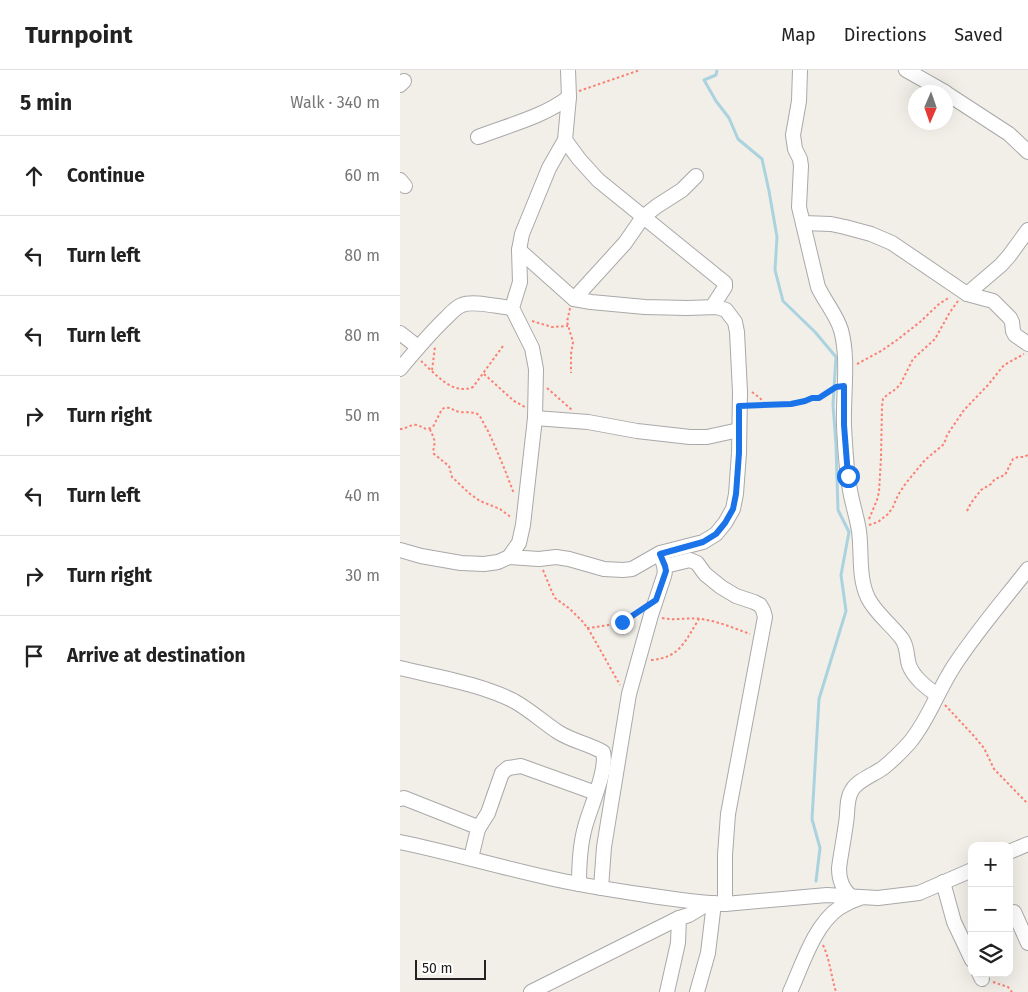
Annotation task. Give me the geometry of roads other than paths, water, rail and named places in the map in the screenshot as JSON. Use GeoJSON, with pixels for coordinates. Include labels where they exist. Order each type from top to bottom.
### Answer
{"type":"FeatureCollection","features":[{"type":"Feature","properties":{"kind":"street"},"geometry":{"type":"LineString","coordinates":[[509,557],[519,543],[523,522],[535,416],[536,369],[532,348],[514,311],[520,282],[519,250],[522,234],[540,187],[565,140],[569,95],[568,70]]}},
{"type":"Feature","properties":{"kind":"street"},"geometry":{"type":"LineString","coordinates":[[800,70],[799,101],[793,135],[795,149],[801,166],[799,200],[818,287],[837,318],[841,330],[845,372],[844,425],[847,467],[852,501],[859,529],[862,574],[868,599],[903,640],[908,652],[909,665],[918,679],[936,696]]}},
{"type":"Feature","properties":{"kind":"street"},"geometry":{"type":"LineString","coordinates":[[906,70],[931,85]]}},
{"type":"Feature","properties":{"kind":"street"},"geometry":{"type":"LineString","coordinates":[[478,137],[545,112],[561,103],[569,95]]}},
{"type":"Feature","properties":{"kind":"street"},"geometry":{"type":"LineString","coordinates":[[953,98],[1009,134],[1028,152]]}},
{"type":"Feature","properties":{"kind":"street"},"geometry":{"type":"LineString","coordinates":[[565,140],[587,170],[598,180],[725,283],[725,287],[712,306]]}},
{"type":"Feature","properties":{"kind":"street"},"geometry":{"type":"LineString","coordinates":[[574,299],[625,243],[643,217],[682,190],[696,176]]}},
{"type":"Feature","properties":{"kind":"street"},"geometry":{"type":"LineString","coordinates":[[803,223],[845,227],[884,239],[917,259],[967,294],[993,301],[1010,318],[1015,335],[1028,344]]}},
{"type":"Feature","properties":{"kind":"street"},"geometry":{"type":"LineString","coordinates":[[967,294],[1001,266],[1028,230]]}},
{"type":"Feature","properties":{"kind":"street"},"geometry":{"type":"LineString","coordinates":[[400,550],[461,563],[484,564],[498,562],[509,557],[539,559],[556,557],[604,569],[623,570],[662,560],[703,542],[716,534],[733,509],[736,494],[740,430],[738,348],[735,322],[726,310],[712,306],[687,308],[645,307],[574,299],[519,250]]}},
{"type":"Feature","properties":{"kind":"street"},"geometry":{"type":"LineString","coordinates":[[400,369],[456,308],[462,305],[475,304],[514,311]]}},
{"type":"Feature","properties":{"kind":"street"},"geometry":{"type":"LineString","coordinates":[[400,333],[416,350]]}},
{"type":"Feature","properties":{"kind":"street"},"geometry":{"type":"LineString","coordinates":[[535,416],[690,437],[707,437],[740,430]]}},
{"type":"Feature","properties":{"kind":"street"},"geometry":{"type":"LineString","coordinates":[[601,888],[604,847],[628,701],[638,661],[645,614],[666,571],[662,560]]}},
{"type":"Feature","properties":{"kind":"street"},"geometry":{"type":"LineString","coordinates":[[662,560],[690,560],[697,563],[705,574],[728,592],[760,605],[765,617],[728,814],[725,856],[708,953],[698,992]]}},
{"type":"Feature","properties":{"kind":"street"},"geometry":{"type":"LineString","coordinates":[[850,896],[844,890],[841,883],[839,868],[850,791],[904,749],[918,731],[954,665],[1028,569]]}},
{"type":"Feature","properties":{"kind":"street"},"geometry":{"type":"LineString","coordinates":[[400,668],[467,684],[512,700],[558,732],[603,752],[603,766],[583,837],[578,884]]}},
{"type":"Feature","properties":{"kind":"street"},"geometry":{"type":"LineString","coordinates":[[471,858],[478,829],[488,814],[502,773],[508,768],[521,766],[596,793]]}},
{"type":"Feature","properties":{"kind":"street"},"geometry":{"type":"LineString","coordinates":[[400,799],[404,798],[475,826],[478,829]]}},
{"type":"Feature","properties":{"kind":"street"},"geometry":{"type":"LineString","coordinates":[[400,842],[544,877],[690,902],[716,903],[816,895],[878,898]]}},
{"type":"Feature","properties":{"kind":"street"},"geometry":{"type":"LineString","coordinates":[[1013,850],[1028,844]]}},
{"type":"Feature","properties":{"kind":"street"},"geometry":{"type":"LineString","coordinates":[[790,992],[816,934],[828,918],[839,908],[859,898],[878,898],[919,892],[968,872]]}},
{"type":"Feature","properties":{"kind":"street"},"geometry":{"type":"LineString","coordinates":[[943,882],[954,922],[968,952]]}},
{"type":"Feature","properties":{"kind":"street"},"geometry":{"type":"LineString","coordinates":[[531,992],[679,918],[716,903]]}},
{"type":"Feature","properties":{"kind":"street"},"geometry":{"type":"LineString","coordinates":[[1014,912],[1028,943]]}},
{"type":"Feature","properties":{"kind":"street"},"geometry":{"type":"LineString","coordinates":[[667,992],[678,943],[679,918]]}},
{"type":"Feature","properties":{"kind":"waterway"},"geometry":{"type":"LineString","coordinates":[[717,70],[716,75],[704,80],[716,101],[729,118],[738,139],[762,159],[777,237],[775,270],[783,301],[815,332],[836,357],[833,405],[838,510],[849,532],[841,575],[846,611],[819,699],[812,819],[820,848],[816,881]]}}]}
